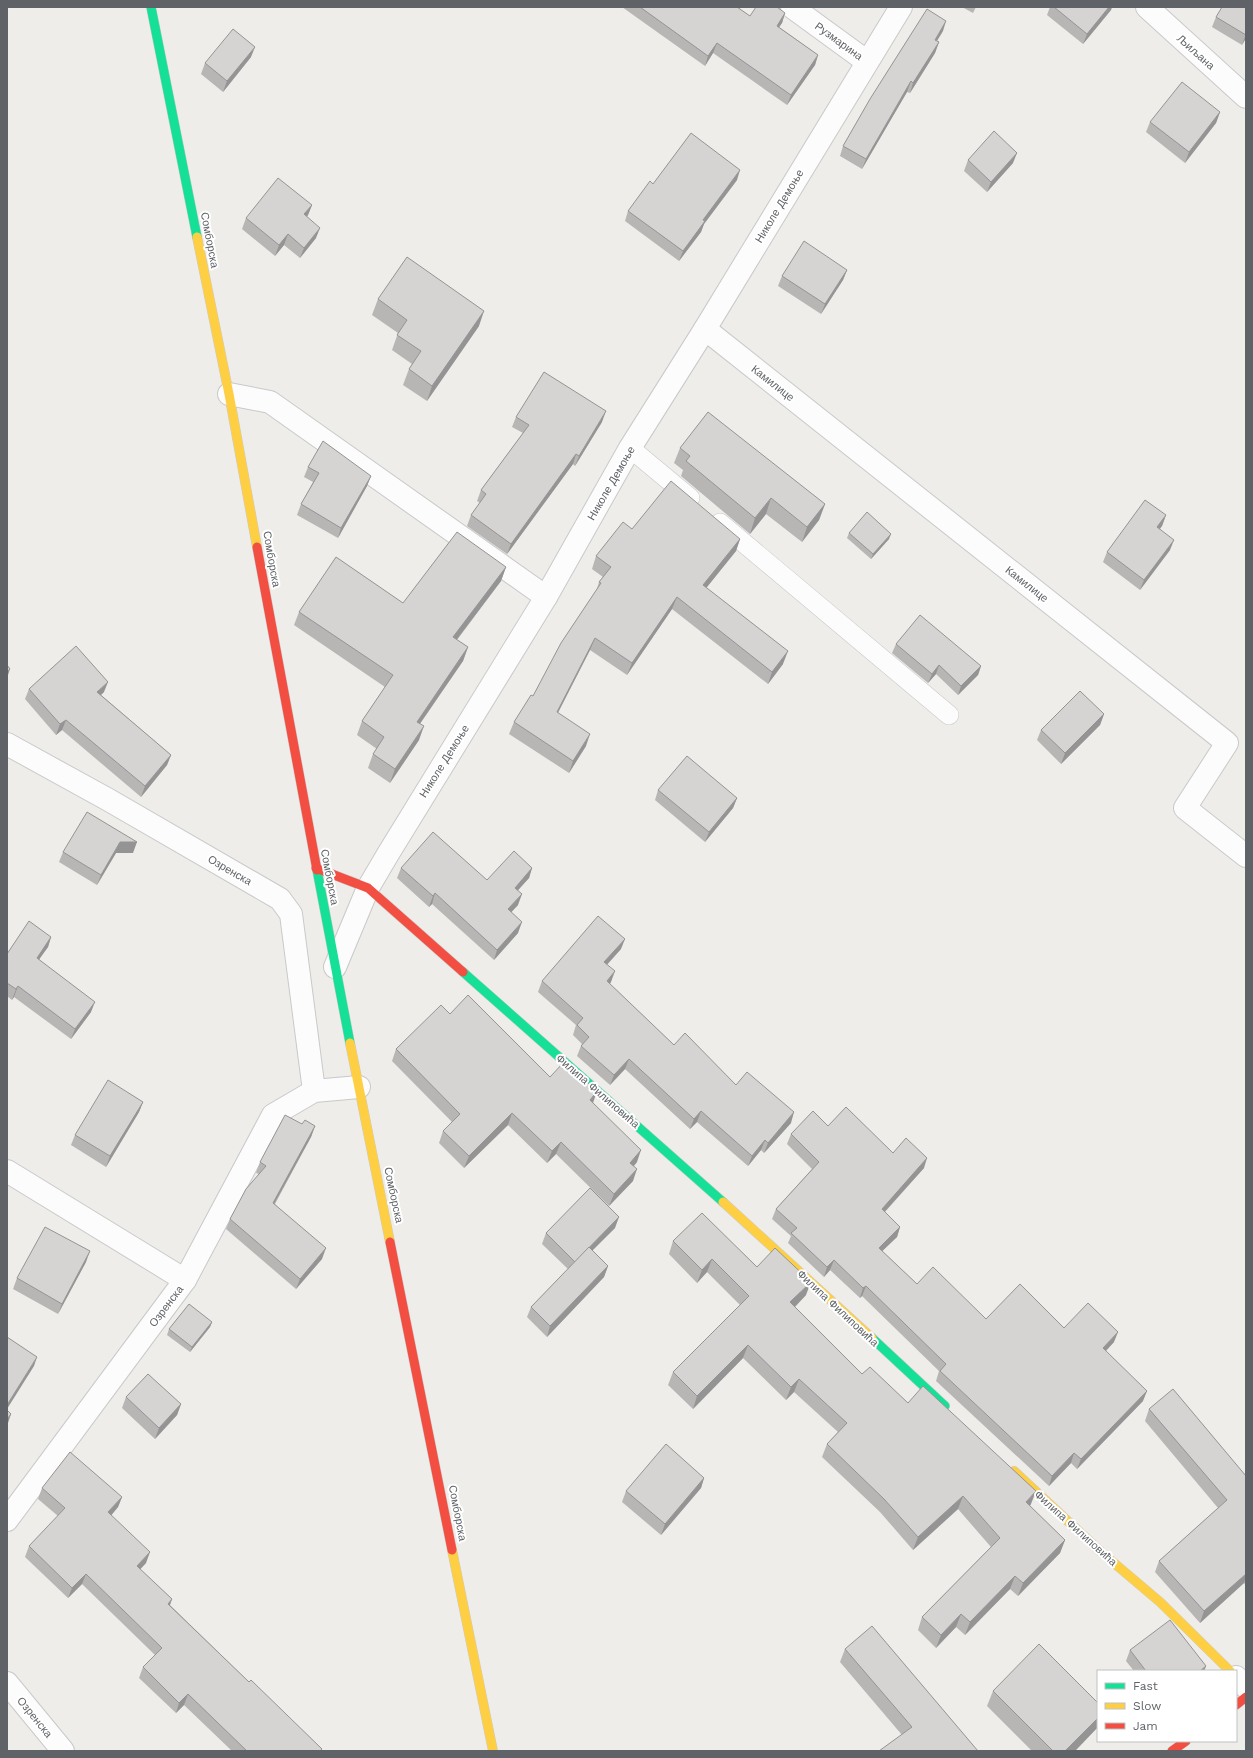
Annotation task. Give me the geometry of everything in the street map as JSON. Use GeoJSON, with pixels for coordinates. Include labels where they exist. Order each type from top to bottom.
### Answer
{"type":"FeatureCollection","features":[{"type":"Feature","properties":{"kind":"street","name":"Сомборска"},"geometry":{"type":"LineString","coordinates":[[151,7],[229,394],[335,967],[493,1751]]}},
{"type":"Feature","properties":{"kind":"street","name":"Рузмарина"},"geometry":{"type":"LineString","coordinates":[[792,7],[866,61]]}},
{"type":"Feature","properties":{"kind":"street","name":"Николе Демоње"},"geometry":{"type":"LineString","coordinates":[[335,967],[368,888],[546,597],[630,448],[705,329],[866,61],[901,7]]}},
{"type":"Feature","properties":{"kind":"street","name":"Љиљана"},"geometry":{"type":"LineString","coordinates":[[1147,7],[1246,97]]}},
{"type":"Feature","properties":{"kind":"street","name":"Камилице"},"geometry":{"type":"LineString","coordinates":[[705,329],[1227,743],[1185,808],[1246,856]]}},
{"type":"Feature","properties":{"kind":"street"},"geometry":{"type":"LineString","coordinates":[[229,394],[270,402],[546,597]]}},
{"type":"Feature","properties":{"kind":"street","name":"Озренска"},"geometry":{"type":"LineString","coordinates":[[7,744],[107,799],[280,899],[291,914],[314,1091]]}},
{"type":"Feature","properties":{"kind":"street"},"geometry":{"type":"LineString","coordinates":[[316,868],[368,888]]}},
{"type":"Feature","properties":{"kind":"street","name":"Филипа Филиповића"},"geometry":{"type":"LineString","coordinates":[[368,888],[754,1229],[950,1412]]}},
{"type":"Feature","properties":{"kind":"street","name":"Озренска"},"geometry":{"type":"LineString","coordinates":[[7,1520],[185,1280],[273,1115],[314,1091],[360,1087]]}},
{"type":"Feature","properties":{"kind":"street"},"geometry":{"type":"LineString","coordinates":[[7,1171],[185,1280]]}},
{"type":"Feature","properties":{"kind":"street","name":"Филипа Филиповића"},"geometry":{"type":"LineString","coordinates":[[1008,1466],[1101,1552],[1160,1602],[1229,1670]]}},
{"type":"Feature","properties":{"kind":"street"},"geometry":{"type":"LineString","coordinates":[[1237,1678],[1246,1687]]}},
{"type":"Feature","properties":{"kind":"street","name":"Озренска"},"geometry":{"type":"LineString","coordinates":[[7,1683],[63,1751]]}},
{"type":"Feature","properties":{"kind":"street"},"geometry":{"type":"LineString","coordinates":[[1237,1704],[1246,1698]]}},
{"type":"Feature","properties":{"kind":"street"},"geometry":{"type":"LineString","coordinates":[[1172,1751],[1185,1742]]}},
{"type":"Feature","properties":{"kind":"lane"},"geometry":{"type":"LineString","coordinates":[[630,448],[949,715]]}},
{"type":"Feature","properties":{"kind":"building"},"geometry":{"type":"Polygon","coordinates":[[[640,7],[737,7],[750,16],[756,7],[777,7],[785,13],[777,26],[818,55],[791,95],[717,43],[708,56],[640,7]]]}},
{"type":"Feature","properties":{"kind":"building"},"geometry":{"type":"Polygon","coordinates":[[[1054,7],[1109,7],[1087,34],[1054,7]]]}},
{"type":"Feature","properties":{"kind":"building"},"geometry":{"type":"Polygon","coordinates":[[[1222,7],[1246,7],[1246,35],[1216,17],[1222,7]]]}},
{"type":"Feature","properties":{"kind":"building"},"geometry":{"type":"Polygon","coordinates":[[[927,9],[946,21],[935,40],[939,42],[913,83],[911,81],[866,159],[843,146],[870,99],[927,9]]]}},
{"type":"Feature","properties":{"kind":"building"},"geometry":{"type":"Polygon","coordinates":[[[233,29],[255,47],[227,81],[205,63],[233,29]]]}},
{"type":"Feature","properties":{"kind":"building"},"geometry":{"type":"Polygon","coordinates":[[[1182,82],[1220,112],[1189,152],[1150,122],[1182,82]]]}},
{"type":"Feature","properties":{"kind":"building"},"geometry":{"type":"Polygon","coordinates":[[[994,131],[1017,153],[991,182],[968,160],[994,131]]]}},
{"type":"Feature","properties":{"kind":"building"},"geometry":{"type":"Polygon","coordinates":[[[691,133],[740,170],[703,220],[705,221],[683,251],[628,211],[650,181],[653,184],[691,133]]]}},
{"type":"Feature","properties":{"kind":"building"},"geometry":{"type":"Polygon","coordinates":[[[278,178],[312,205],[304,214],[320,228],[304,248],[288,234],[279,245],[246,218],[278,178]]]}},
{"type":"Feature","properties":{"kind":"building"},"geometry":{"type":"Polygon","coordinates":[[[804,241],[847,270],[825,304],[782,276],[804,241]]]}},
{"type":"Feature","properties":{"kind":"building"},"geometry":{"type":"Polygon","coordinates":[[[407,257],[484,311],[432,386],[409,369],[421,351],[397,335],[407,320],[378,299],[407,257]]]}},
{"type":"Feature","properties":{"kind":"building"},"geometry":{"type":"Polygon","coordinates":[[[544,372],[606,411],[579,456],[576,454],[511,544],[471,515],[486,494],[481,490],[529,425],[516,417],[544,372]]]}},
{"type":"Feature","properties":{"kind":"building"},"geometry":{"type":"Polygon","coordinates":[[[708,412],[825,504],[807,527],[771,498],[755,518],[686,461],[690,456],[680,448],[708,412]]]}},
{"type":"Feature","properties":{"kind":"building"},"geometry":{"type":"Polygon","coordinates":[[[323,441],[371,476],[341,528],[301,504],[319,473],[308,467],[323,441]]]}},
{"type":"Feature","properties":{"kind":"building"},"geometry":{"type":"Polygon","coordinates":[[[671,481],[740,539],[703,585],[788,651],[772,672],[677,597],[632,663],[595,638],[557,712],[590,734],[573,761],[514,722],[531,695],[533,696],[561,643],[601,583],[599,582],[611,567],[596,556],[623,522],[632,529],[671,481]]]}},
{"type":"Feature","properties":{"kind":"building"},"geometry":{"type":"Polygon","coordinates":[[[1145,500],[1166,515],[1157,527],[1174,540],[1144,580],[1107,552],[1145,500]]]}},
{"type":"Feature","properties":{"kind":"building"},"geometry":{"type":"Polygon","coordinates":[[[867,512],[891,534],[873,554],[849,533],[867,512]]]}},
{"type":"Feature","properties":{"kind":"building"},"geometry":{"type":"Polygon","coordinates":[[[457,532],[506,567],[453,637],[468,647],[417,722],[424,726],[395,769],[373,754],[384,737],[362,721],[393,675],[299,612],[336,557],[403,603],[457,532]]]}},
{"type":"Feature","properties":{"kind":"building"},"geometry":{"type":"Polygon","coordinates":[[[920,615],[981,666],[961,686],[939,665],[932,674],[896,644],[920,615]]]}},
{"type":"Feature","properties":{"kind":"building"},"geometry":{"type":"Polygon","coordinates":[[[76,646],[108,682],[97,692],[171,755],[145,786],[66,720],[60,724],[29,689],[76,646]]]}},
{"type":"Feature","properties":{"kind":"building"},"geometry":{"type":"Polygon","coordinates":[[[7,665],[10,669],[7,672],[7,665]]]}},
{"type":"Feature","properties":{"kind":"building"},"geometry":{"type":"Polygon","coordinates":[[[1080,691],[1104,714],[1065,753],[1041,730],[1080,691]]]}},
{"type":"Feature","properties":{"kind":"building"},"geometry":{"type":"Polygon","coordinates":[[[687,756],[737,798],[709,832],[658,790],[687,756]]]}},
{"type":"Feature","properties":{"kind":"building"},"geometry":{"type":"Polygon","coordinates":[[[87,812],[137,842],[120,842],[101,875],[63,852],[87,812]]]}},
{"type":"Feature","properties":{"kind":"building"},"geometry":{"type":"Polygon","coordinates":[[[433,832],[487,880],[514,851],[532,868],[515,888],[522,894],[508,909],[522,922],[497,950],[435,893],[433,896],[401,868],[433,832]]]}},
{"type":"Feature","properties":{"kind":"building"},"geometry":{"type":"Polygon","coordinates":[[[598,916],[625,939],[604,962],[615,971],[607,981],[674,1045],[685,1033],[736,1085],[747,1072],[794,1112],[768,1143],[765,1140],[752,1156],[701,1111],[694,1119],[629,1059],[614,1075],[581,1046],[589,1037],[577,1025],[583,1018],[542,981],[598,916]]]}},
{"type":"Feature","properties":{"kind":"building"},"geometry":{"type":"Polygon","coordinates":[[[29,921],[51,937],[37,958],[95,1002],[75,1029],[18,986],[16,989],[7,983],[7,954],[29,921]]]}},
{"type":"Feature","properties":{"kind":"building"},"geometry":{"type":"Polygon","coordinates":[[[468,995],[550,1077],[564,1062],[597,1091],[590,1100],[641,1150],[630,1163],[637,1169],[614,1194],[561,1142],[552,1151],[512,1113],[469,1156],[443,1131],[460,1114],[396,1049],[441,1005],[450,1014],[468,995]]]}},
{"type":"Feature","properties":{"kind":"building"},"geometry":{"type":"Polygon","coordinates":[[[108,1080],[143,1102],[110,1156],[75,1135],[108,1080]]]}},
{"type":"Feature","properties":{"kind":"building"},"geometry":{"type":"Polygon","coordinates":[[[846,1107],[893,1153],[906,1138],[927,1158],[882,1209],[900,1227],[879,1248],[917,1284],[933,1267],[986,1319],[1020,1284],[1064,1328],[1088,1303],[1118,1332],[1103,1348],[1147,1391],[1081,1459],[1074,1453],[1052,1476],[940,1371],[946,1364],[866,1286],[863,1288],[834,1260],[827,1267],[791,1233],[797,1228],[776,1209],[819,1162],[791,1134],[813,1111],[828,1126],[846,1107]]]}},
{"type":"Feature","properties":{"kind":"building"},"geometry":{"type":"Polygon","coordinates":[[[285,1115],[302,1124],[305,1120],[315,1126],[273,1203],[326,1248],[300,1279],[230,1219],[246,1189],[266,1166],[260,1162],[285,1115]]]}},
{"type":"Feature","properties":{"kind":"building"},"geometry":{"type":"Polygon","coordinates":[[[590,1188],[619,1217],[575,1262],[546,1233],[590,1188]]]}},
{"type":"Feature","properties":{"kind":"building"},"geometry":{"type":"Polygon","coordinates":[[[702,1213],[757,1267],[775,1248],[811,1282],[790,1302],[862,1374],[870,1367],[908,1403],[923,1386],[1036,1491],[1026,1502],[1065,1540],[1023,1583],[1015,1576],[970,1622],[961,1614],[941,1635],[922,1617],[1000,1538],[963,1496],[918,1537],[884,1499],[827,1444],[847,1423],[799,1379],[791,1387],[748,1345],[697,1396],[673,1372],[749,1296],[712,1259],[702,1270],[673,1241],[702,1213]]]}},
{"type":"Feature","properties":{"kind":"building"},"geometry":{"type":"Polygon","coordinates":[[[45,1227],[90,1251],[62,1304],[17,1278],[45,1227]]]}},
{"type":"Feature","properties":{"kind":"building"},"geometry":{"type":"Polygon","coordinates":[[[589,1247],[608,1266],[550,1326],[531,1307],[589,1247]]]}},
{"type":"Feature","properties":{"kind":"building"},"geometry":{"type":"Polygon","coordinates":[[[189,1304],[212,1322],[192,1347],[169,1329],[189,1304]]]}},
{"type":"Feature","properties":{"kind":"building"},"geometry":{"type":"Polygon","coordinates":[[[7,1337],[37,1357],[7,1405],[7,1337]]]}},
{"type":"Feature","properties":{"kind":"building"},"geometry":{"type":"Polygon","coordinates":[[[148,1374],[181,1404],[159,1428],[126,1397],[148,1374]]]}},
{"type":"Feature","properties":{"kind":"building"},"geometry":{"type":"Polygon","coordinates":[[[1173,1389],[1246,1476],[1246,1574],[1204,1611],[1159,1561],[1227,1500],[1149,1409],[1173,1389]]]}},
{"type":"Feature","properties":{"kind":"building"},"geometry":{"type":"Polygon","coordinates":[[[7,1410],[11,1414],[7,1419],[7,1410]]]}},
{"type":"Feature","properties":{"kind":"building"},"geometry":{"type":"Polygon","coordinates":[[[666,1444],[704,1478],[665,1524],[626,1491],[666,1444]]]}},
{"type":"Feature","properties":{"kind":"building"},"geometry":{"type":"Polygon","coordinates":[[[70,1452],[122,1497],[108,1512],[150,1552],[137,1566],[172,1599],[168,1604],[249,1682],[251,1680],[322,1749],[320,1751],[247,1751],[188,1694],[179,1703],[143,1667],[162,1648],[86,1574],[72,1588],[29,1546],[65,1508],[42,1488],[70,1452]]]}},
{"type":"Feature","properties":{"kind":"building"},"geometry":{"type":"Polygon","coordinates":[[[1170,1620],[1206,1666],[1201,1670],[1145,1670],[1130,1650],[1170,1620]]]}},
{"type":"Feature","properties":{"kind":"building"},"geometry":{"type":"Polygon","coordinates":[[[872,1626],[978,1751],[879,1751],[912,1727],[845,1649],[872,1626]]]}},
{"type":"Feature","properties":{"kind":"building"},"geometry":{"type":"Polygon","coordinates":[[[1039,1644],[1097,1702],[1097,1719],[1065,1751],[1053,1751],[993,1691],[1039,1644]]]}},
{"type":"Feature","properties":{"kind":"traffic: fast"},"geometry":{"type":"LineString","coordinates":[[151,7],[197,237]]}},
{"type":"Feature","properties":{"kind":"traffic: fast"},"geometry":{"type":"LineString","coordinates":[[317,870],[350,1043]]}},
{"type":"Feature","properties":{"kind":"traffic: fast"},"geometry":{"type":"LineString","coordinates":[[463,972],[723,1202]]}},
{"type":"Feature","properties":{"kind":"traffic: fast"},"geometry":{"type":"LineString","coordinates":[[872,1338],[945,1406]]}},
{"type":"Feature","properties":{"kind":"traffic: slow"},"geometry":{"type":"LineString","coordinates":[[197,237],[229,394],[257,547]]}},
{"type":"Feature","properties":{"kind":"traffic: slow"},"geometry":{"type":"LineString","coordinates":[[350,1043],[390,1242]]}},
{"type":"Feature","properties":{"kind":"traffic: slow"},"geometry":{"type":"LineString","coordinates":[[723,1202],[872,1338]]}},
{"type":"Feature","properties":{"kind":"traffic: slow"},"geometry":{"type":"LineString","coordinates":[[1014,1471],[1101,1552],[1160,1602],[1229,1670]]}},
{"type":"Feature","properties":{"kind":"traffic: slow"},"geometry":{"type":"LineString","coordinates":[[452,1550],[493,1751]]}},
{"type":"Feature","properties":{"kind":"traffic: jam"},"geometry":{"type":"LineString","coordinates":[[257,547],[317,870]]}},
{"type":"Feature","properties":{"kind":"traffic: jam"},"geometry":{"type":"LineString","coordinates":[[316,868],[368,888],[463,972]]}},
{"type":"Feature","properties":{"kind":"traffic: jam"},"geometry":{"type":"LineString","coordinates":[[390,1242],[452,1550]]}},
{"type":"Feature","properties":{"kind":"traffic: jam"},"geometry":{"type":"LineString","coordinates":[[1237,1704],[1246,1697]]}},
{"type":"Feature","properties":{"kind":"traffic: jam"},"geometry":{"type":"LineString","coordinates":[[1172,1751],[1185,1742]]}}]}
